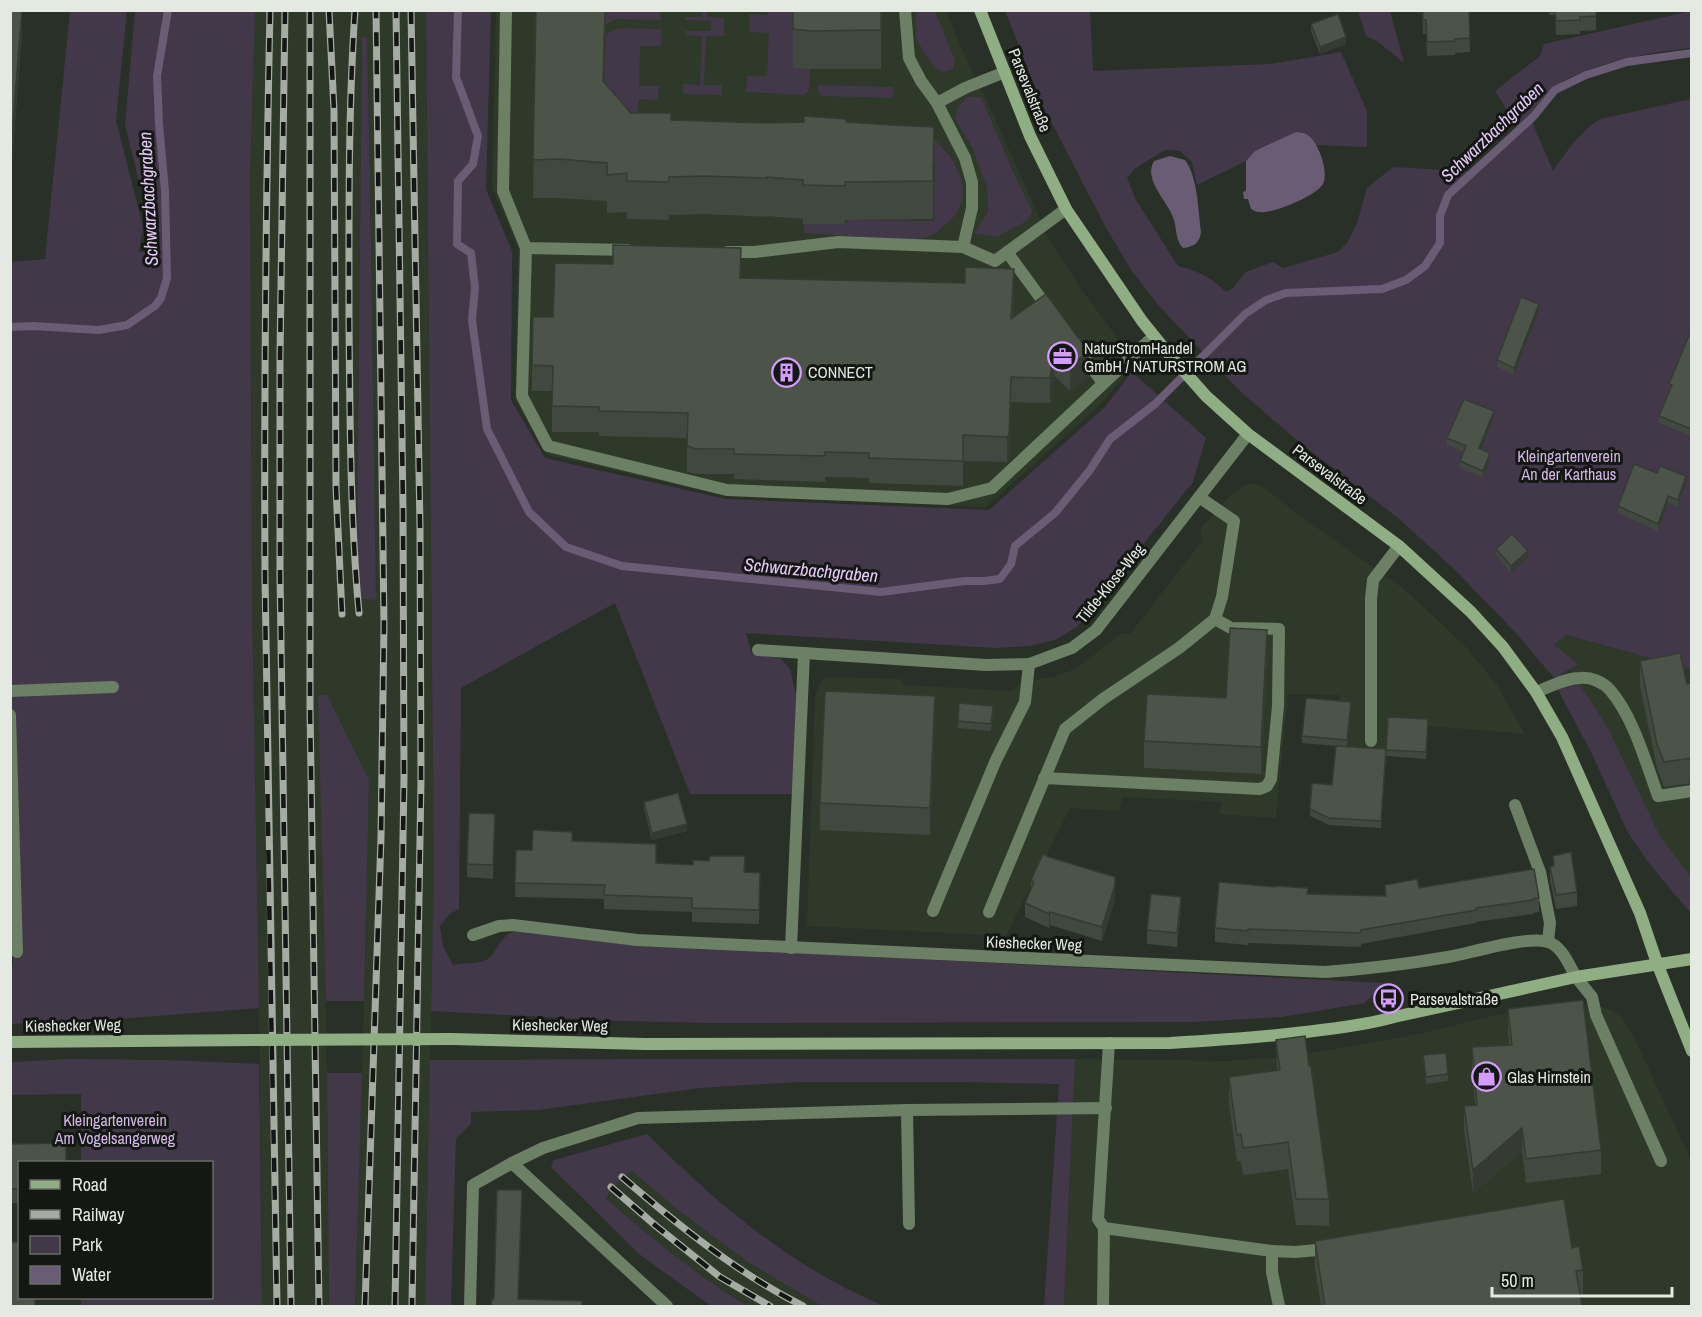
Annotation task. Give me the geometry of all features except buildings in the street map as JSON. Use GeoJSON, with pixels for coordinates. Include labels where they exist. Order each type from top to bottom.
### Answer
{"type":"FeatureCollection","features":[{"type":"Feature","properties":{"kind":"street"},"geometry":{"type":"LineString","coordinates":[[506,10],[503,191],[526,248],[522,396],[548,446],[727,490],[948,499],[992,488],[1154,336]]}},
{"type":"Feature","properties":{"kind":"street"},"geometry":{"type":"LineString","coordinates":[[905,10],[909,58],[921,81],[937,103],[965,158],[972,182],[972,208],[963,247]]}},
{"type":"Feature","properties":{"kind":"street","name":"Parsevalstraße"},"geometry":{"type":"LineString","coordinates":[[980,10],[1030,136],[1066,209],[1142,321],[1167,352],[1206,396],[1248,434],[1399,546],[1471,612],[1503,647],[1536,692],[1562,737],[1640,913],[1692,1051]]}},
{"type":"Feature","properties":{"kind":"street"},"geometry":{"type":"LineString","coordinates":[[937,103],[965,88],[1005,72]]}},
{"type":"Feature","properties":{"kind":"street"},"geometry":{"type":"LineString","coordinates":[[709,251],[755,252],[838,242],[963,247],[995,261],[1066,209]]}},
{"type":"Feature","properties":{"kind":"street"},"geometry":{"type":"LineString","coordinates":[[526,248],[641,250]]}},
{"type":"Feature","properties":{"kind":"street"},"geometry":{"type":"LineString","coordinates":[[1006,252],[1055,318]]}},
{"type":"Feature","properties":{"kind":"street"},"geometry":{"type":"LineString","coordinates":[[1076,346],[1103,383]]}},
{"type":"Feature","properties":{"kind":"street","name":"Tilde-Klose-Weg"},"geometry":{"type":"LineString","coordinates":[[758,650],[986,665],[1029,664],[1072,648],[1096,630],[1248,434]]}},
{"type":"Feature","properties":{"kind":"street"},"geometry":{"type":"LineString","coordinates":[[989,912],[1065,729],[1103,699],[1179,648],[1215,620],[1222,597],[1234,521],[1199,497]]}},
{"type":"Feature","properties":{"kind":"street"},"geometry":{"type":"LineString","coordinates":[[1371,741],[1373,580],[1399,546]]}},
{"type":"Feature","properties":{"kind":"street"},"geometry":{"type":"LineString","coordinates":[[1044,777],[1260,789],[1268,786],[1271,779],[1278,706],[1279,629],[1231,628],[1215,620]]}},
{"type":"Feature","properties":{"kind":"street"},"geometry":{"type":"LineString","coordinates":[[791,948],[804,653]]}},
{"type":"Feature","properties":{"kind":"street"},"geometry":{"type":"LineString","coordinates":[[933,911],[996,760],[1025,702],[1029,664]]}},
{"type":"Feature","properties":{"kind":"street"},"geometry":{"type":"LineString","coordinates":[[1536,692],[1581,677],[1597,680],[1609,689],[1629,720],[1658,796],[1692,791]]}},
{"type":"Feature","properties":{"kind":"street"},"geometry":{"type":"LineString","coordinates":[[10,691],[113,687]]}},
{"type":"Feature","properties":{"kind":"street"},"geometry":{"type":"LineString","coordinates":[[10,715],[17,952]]}},
{"type":"Feature","properties":{"kind":"street"},"geometry":{"type":"LineString","coordinates":[[1515,805],[1540,872],[1550,923],[1548,941],[1558,948],[1592,997],[1596,1015],[1661,1161]]}},
{"type":"Feature","properties":{"kind":"street","name":"Kieshecker Weg"},"geometry":{"type":"LineString","coordinates":[[473,935],[498,926],[513,925],[637,940],[1325,972],[1371,969],[1449,957],[1529,940],[1548,941]]}},
{"type":"Feature","properties":{"kind":"street","name":"Kieshecker Weg"},"geometry":{"type":"LineString","coordinates":[[10,1042],[451,1039],[645,1044],[1170,1043],[1235,1040],[1374,1023],[1576,977],[1692,959]]}},
{"type":"Feature","properties":{"kind":"street"},"geometry":{"type":"LineString","coordinates":[[1103,1306],[1104,1228],[1098,1220],[1109,1043]]}},
{"type":"Feature","properties":{"kind":"street"},"geometry":{"type":"LineString","coordinates":[[470,1306],[473,1185],[543,1148],[638,1118],[908,1110],[1106,1108]]}},
{"type":"Feature","properties":{"kind":"street"},"geometry":{"type":"LineString","coordinates":[[908,1110],[909,1224]]}},
{"type":"Feature","properties":{"kind":"street"},"geometry":{"type":"LineString","coordinates":[[512,1163],[667,1306]]}},
{"type":"Feature","properties":{"kind":"street"},"geometry":{"type":"LineString","coordinates":[[1104,1228],[1272,1251],[1295,1252],[1342,1247]]}},
{"type":"Feature","properties":{"kind":"street"},"geometry":{"type":"LineString","coordinates":[[1272,1251],[1272,1272],[1279,1306]]}},
{"type":"Feature","properties":{"kind":"shaded area"},"geometry":{"type":"Polygon","coordinates":[[[255,11],[426,11],[434,876],[425,1306],[355,1306],[369,780],[327,696],[319,695],[326,1001],[329,1306],[262,1306],[252,600],[250,176],[255,11]],[[362,37],[357,554],[361,599],[376,600],[370,176],[367,38],[362,37]]]}},
{"type":"Feature","properties":{"kind":"shaded area"},"geometry":{"type":"Polygon","coordinates":[[[496,11],[946,11],[1048,237],[1081,289],[1136,363],[1101,404],[986,507],[727,496],[547,455],[515,400],[518,248],[492,188],[496,11]]]}},
{"type":"Feature","properties":{"kind":"shaded area"},"geometry":{"type":"Polygon","coordinates":[[[1246,484],[1261,485],[1303,518],[1400,586],[1428,611],[1468,649],[1497,685],[1525,734],[1428,726],[1386,756],[1336,753],[1340,695],[1288,694],[1276,818],[1219,814],[1222,802],[1123,797],[1119,811],[1070,808],[1006,936],[807,926],[815,695],[822,679],[831,677],[900,679],[905,685],[1012,691],[1020,682],[1052,677],[1076,669],[1122,633],[1130,634],[1202,541],[1201,528],[1231,495],[1246,484]]]}},
{"type":"Feature","properties":{"kind":"shaded area"},"geometry":{"type":"Polygon","coordinates":[[[1565,635],[1691,669],[1691,877],[1661,838],[1607,726],[1554,645],[1565,635]]]}},
{"type":"Feature","properties":{"kind":"shaded area"},"geometry":{"type":"Polygon","coordinates":[[[1585,1004],[1606,1008],[1619,1014],[1634,1037],[1691,1160],[1691,1306],[1064,1306],[1075,1059],[1227,1061],[1296,1056],[1424,1033],[1544,1006],[1585,1004]]]}},
{"type":"Feature","properties":{"kind":"shaded area"},"geometry":{"type":"Polygon","coordinates":[[[632,1171],[678,1210],[748,1262],[824,1306],[748,1306],[707,1280],[670,1253],[606,1198],[611,1187],[632,1171]]]}},
{"type":"Feature","properties":{"kind":"green space"},"geometry":{"type":"Polygon","coordinates":[[[70,11],[127,11],[116,120],[143,227],[139,252],[149,252],[149,222],[125,125],[135,11],[255,11],[250,176],[252,600],[259,1008],[118,1019],[11,1024],[10,966],[13,966],[10,889],[11,262],[45,259],[70,11]]]}},
{"type":"Feature","properties":{"kind":"green space"},"geometry":{"type":"Polygon","coordinates":[[[426,11],[491,11],[486,189],[512,251],[511,400],[545,458],[726,499],[989,510],[1104,408],[1132,372],[1206,438],[1193,482],[1077,627],[1055,640],[1029,646],[996,648],[746,633],[752,654],[781,659],[790,669],[796,695],[794,794],[690,794],[615,603],[461,688],[459,909],[450,914],[440,926],[443,946],[453,965],[488,959],[504,938],[515,931],[620,944],[1384,983],[1365,1003],[1282,1017],[1194,1022],[712,1023],[621,1021],[431,1011],[434,876],[426,11]]]}},
{"type":"Feature","properties":{"kind":"green space"},"geometry":{"type":"Polygon","coordinates":[[[604,11],[660,11],[661,20],[616,19],[606,24],[604,21],[604,11]]]}},
{"type":"Feature","properties":{"kind":"green space"},"geometry":{"type":"Polygon","coordinates":[[[702,11],[707,11],[707,17],[724,18],[724,36],[706,36],[704,85],[722,85],[722,95],[683,94],[683,84],[700,85],[702,36],[685,35],[685,31],[711,31],[711,21],[685,20],[685,17],[702,17],[702,11]]]}},
{"type":"Feature","properties":{"kind":"green space"},"geometry":{"type":"Polygon","coordinates":[[[768,11],[796,11],[793,67],[810,68],[809,90],[804,95],[746,92],[747,76],[767,76],[769,33],[749,32],[750,14],[768,15],[768,11]]]}},
{"type":"Feature","properties":{"kind":"green space"},"geometry":{"type":"Polygon","coordinates":[[[916,11],[935,11],[955,60],[953,69],[942,72],[933,66],[916,39],[916,11]]]}},
{"type":"Feature","properties":{"kind":"green space","name":"Kleingartenverein An der Karthaus"},"geometry":{"type":"Polygon","coordinates":[[[1005,11],[1090,11],[1093,71],[1270,64],[1341,52],[1367,111],[1367,147],[1316,145],[1310,136],[1304,133],[1255,151],[1246,161],[1197,185],[1192,162],[1180,151],[1165,150],[1134,169],[1127,178],[1136,200],[1178,266],[1204,275],[1226,292],[1233,288],[1246,272],[1273,262],[1283,268],[1338,252],[1347,243],[1357,223],[1367,188],[1393,167],[1478,172],[1520,131],[1495,91],[1540,56],[1544,44],[1691,11],[1691,48],[1638,56],[1579,73],[1551,90],[1529,115],[1553,171],[1568,149],[1600,119],[1691,99],[1691,669],[1566,635],[1554,645],[1578,664],[1555,679],[1515,632],[1454,569],[1398,518],[1299,442],[1242,393],[1160,307],[1131,270],[1105,226],[1042,104],[1005,11]]]}},
{"type":"Feature","properties":{"kind":"green space"},"geometry":{"type":"Polygon","coordinates":[[[1358,11],[1390,11],[1404,63],[1377,41],[1366,36],[1358,11]]]}},
{"type":"Feature","properties":{"kind":"green space"},"geometry":{"type":"Polygon","coordinates":[[[620,28],[661,29],[661,46],[640,46],[639,86],[659,86],[657,100],[639,99],[637,116],[603,119],[605,70],[603,63],[605,60],[603,60],[603,44],[606,43],[606,34],[620,28]]]}},
{"type":"Feature","properties":{"kind":"green space"},"geometry":{"type":"Polygon","coordinates":[[[362,37],[367,37],[376,600],[361,599],[357,554],[362,37]]]}},
{"type":"Feature","properties":{"kind":"green space"},"geometry":{"type":"Polygon","coordinates":[[[818,85],[893,87],[893,98],[822,96],[818,91],[818,85]]]}},
{"type":"Feature","properties":{"kind":"green space"},"geometry":{"type":"Polygon","coordinates":[[[967,97],[981,97],[1032,211],[1027,221],[996,237],[974,233],[988,212],[987,188],[973,149],[955,119],[958,107],[967,97]]]}},
{"type":"Feature","properties":{"kind":"green space"},"geometry":{"type":"Polygon","coordinates":[[[902,124],[917,129],[932,138],[945,150],[955,165],[962,180],[963,196],[958,211],[935,234],[920,239],[804,233],[804,224],[845,224],[848,220],[934,221],[935,163],[848,160],[901,143],[902,124]]]}},
{"type":"Feature","properties":{"kind":"green space"},"geometry":{"type":"Polygon","coordinates":[[[1577,680],[1607,726],[1661,838],[1691,877],[1691,912],[1648,862],[1627,831],[1592,754],[1557,688],[1577,680]]]}},
{"type":"Feature","properties":{"kind":"green space"},"geometry":{"type":"Polygon","coordinates":[[[318,695],[327,695],[369,780],[364,1001],[326,1001],[318,695]]]}},
{"type":"Feature","properties":{"kind":"green space","name":"Kleingartenverein Am Vogelsangerweg"},"geometry":{"type":"Polygon","coordinates":[[[70,1059],[259,1064],[262,1306],[81,1306],[81,1299],[213,1299],[213,1161],[81,1161],[81,1094],[11,1095],[11,1062],[70,1059]]]}},
{"type":"Feature","properties":{"kind":"green space"},"geometry":{"type":"Polygon","coordinates":[[[1075,1059],[1064,1306],[1044,1306],[1059,1084],[797,1082],[700,1088],[538,1110],[471,1112],[471,1124],[456,1138],[451,1306],[425,1306],[430,1060],[1075,1059]]]}},
{"type":"Feature","properties":{"kind":"green space"},"geometry":{"type":"Polygon","coordinates":[[[327,1073],[362,1073],[355,1306],[329,1306],[327,1073]]]}},
{"type":"Feature","properties":{"kind":"green space"},"geometry":{"type":"Polygon","coordinates":[[[647,1134],[701,1185],[757,1232],[818,1273],[884,1306],[824,1306],[817,1303],[748,1262],[678,1210],[632,1171],[617,1183],[606,1198],[675,1256],[748,1306],[712,1306],[639,1254],[551,1167],[554,1160],[647,1134]]]}},
{"type":"Feature","properties":{"kind":"water"},"geometry":{"type":"Polygon","coordinates":[[[1296,132],[1304,133],[1316,145],[1324,166],[1323,184],[1312,194],[1284,207],[1265,212],[1251,209],[1248,199],[1244,199],[1243,192],[1246,191],[1246,161],[1255,151],[1296,132]]]}},
{"type":"Feature","properties":{"kind":"water"},"geometry":{"type":"Polygon","coordinates":[[[1170,156],[1185,160],[1193,175],[1198,204],[1200,236],[1193,245],[1183,248],[1179,242],[1173,217],[1151,175],[1154,161],[1170,156]]]}},
{"type":"Feature","properties":{"kind":"waterway","name":"Schwarzbachgraben"},"geometry":{"type":"LineString","coordinates":[[10,327],[99,330],[127,325],[155,306],[161,298],[167,278],[165,191],[157,76],[168,10]]}},
{"type":"Feature","properties":{"kind":"waterway","name":"Schwarzbachgraben"},"geometry":{"type":"LineString","coordinates":[[458,10],[456,77],[478,136],[473,164],[458,181],[457,244],[471,253],[475,288],[472,320],[487,429],[529,512],[566,547],[622,566],[881,592],[965,581],[1000,579],[1011,564],[1015,546],[1055,513],[1090,470],[1110,439],[1155,404],[1245,314],[1266,300],[1286,293],[1382,289],[1406,280],[1425,266],[1440,243],[1440,216],[1448,195],[1533,117],[1555,90],[1586,75],[1627,62],[1692,53]]}},
{"type":"Feature","properties":{"kind":"railway"},"geometry":{"type":"LineString","coordinates":[[270,10],[265,577],[277,1306]]}},
{"type":"Feature","properties":{"kind":"railway"},"geometry":{"type":"LineString","coordinates":[[285,10],[280,356],[280,574],[291,1306]]}},
{"type":"Feature","properties":{"kind":"railway"},"geometry":{"type":"LineString","coordinates":[[310,10],[310,708],[319,1306]]}},
{"type":"Feature","properties":{"kind":"railway"},"geometry":{"type":"LineString","coordinates":[[329,10],[334,110],[336,487],[342,614]]}},
{"type":"Feature","properties":{"kind":"railway"},"geometry":{"type":"LineString","coordinates":[[355,10],[350,127],[349,321],[352,503],[359,613]]}},
{"type":"Feature","properties":{"kind":"railway"},"geometry":{"type":"LineString","coordinates":[[365,1306],[381,837],[384,624],[376,10]]}},
{"type":"Feature","properties":{"kind":"railway"},"geometry":{"type":"LineString","coordinates":[[395,1306],[404,778],[403,509],[396,10]]}},
{"type":"Feature","properties":{"kind":"railway"},"geometry":{"type":"LineString","coordinates":[[411,10],[420,528],[421,780],[412,1306]]}},
{"type":"Feature","properties":{"kind":"railway"},"geometry":{"type":"LineString","coordinates":[[622,1177],[686,1230],[731,1263],[803,1306]]}},
{"type":"Feature","properties":{"kind":"railway"},"geometry":{"type":"LineString","coordinates":[[611,1187],[720,1277],[770,1306]]}},
{"type":"Feature","properties":{"kind":"place","name":"NaturStromHandel GmbH / NATURSTROM AG"},"geometry":{"type":"Point","coordinates":[1063,357]}},
{"type":"Feature","properties":{"kind":"place","name":"CONNECT"},"geometry":{"type":"Point","coordinates":[787,372]}},
{"type":"Feature","properties":{"kind":"place","name":"Parsevalstraße"},"geometry":{"type":"Point","coordinates":[1389,999]}},
{"type":"Feature","properties":{"kind":"place","name":"Glas Hirnstein"},"geometry":{"type":"Point","coordinates":[1486,1077]}}]}
